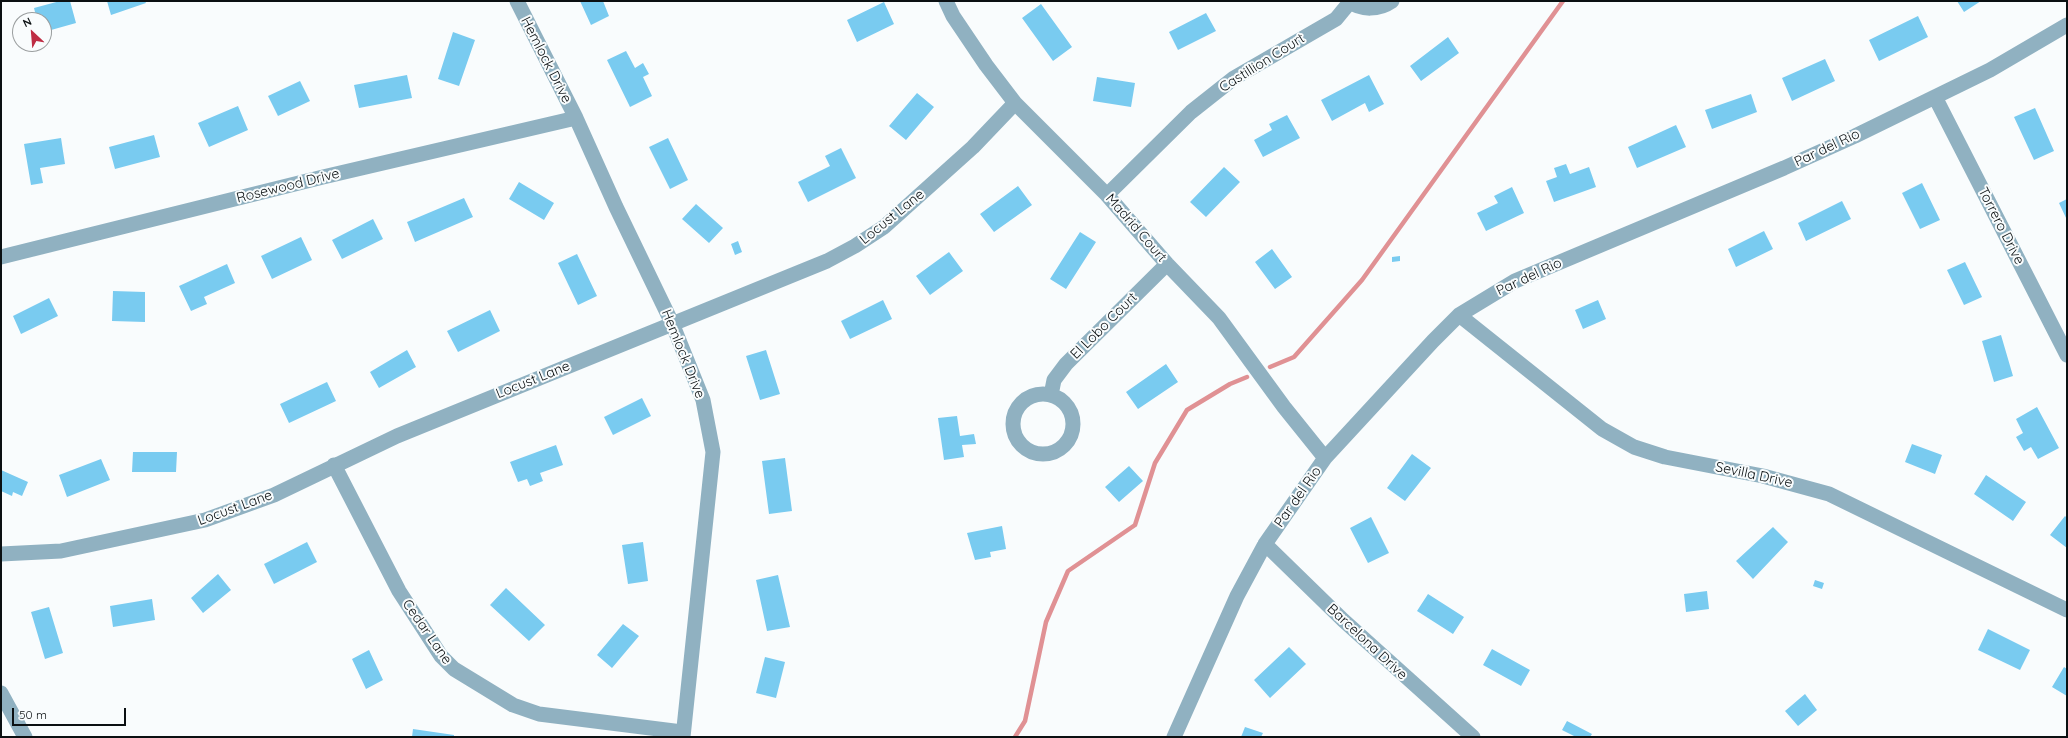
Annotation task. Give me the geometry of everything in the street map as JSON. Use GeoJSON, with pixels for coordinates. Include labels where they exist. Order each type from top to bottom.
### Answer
{"type":"FeatureCollection","features":[{"type":"Feature","properties":{"kind":"street","name":"Hemlock Drive"},"geometry":{"type":"LineString","coordinates":[[517,1],[576,118],[616,207],[672,323],[703,400],[713,452],[683,734]]}},
{"type":"Feature","properties":{"kind":"street","name":"Madrid Court"},"geometry":{"type":"LineString","coordinates":[[946,1],[953,16],[986,65],[1015,103],[1108,195],[1167,264],[1219,318],[1284,407],[1325,458]]}},
{"type":"Feature","properties":{"kind":"street","name":"Castillion Court"},"geometry":{"type":"LineString","coordinates":[[1108,195],[1191,112],[1234,78],[1336,19],[1349,2],[1366,8],[1375,8],[1392,1]]}},
{"type":"Feature","properties":{"kind":"street","name":"Par del Rio"},"geometry":{"type":"LineString","coordinates":[[1174,737],[1237,596],[1265,544],[1325,458],[1459,315],[1515,281],[1784,168],[1935,97],[1990,70],[2067,25]]}},
{"type":"Feature","properties":{"kind":"street","name":"Torrero Drive"},"geometry":{"type":"LineString","coordinates":[[1935,97],[2067,355]]}},
{"type":"Feature","properties":{"kind":"street","name":"Locust Lane"},"geometry":{"type":"LineString","coordinates":[[1,554],[61,551],[204,520],[274,495],[397,436],[826,261],[855,246],[884,227],[973,147],[1015,103]]}},
{"type":"Feature","properties":{"kind":"street","name":"Rosewood Drive"},"geometry":{"type":"LineString","coordinates":[[1,257],[308,181],[576,118]]}},
{"type":"Feature","properties":{"kind":"street","name":"El Lobo Court"},"geometry":{"type":"LineString","coordinates":[[1051,395],[1054,380],[1066,364],[1167,264]]}},
{"type":"Feature","properties":{"kind":"street","name":"Sevilla Drive"},"geometry":{"type":"LineString","coordinates":[[1459,315],[1517,364],[1602,429],[1634,447],[1665,457],[1763,476],[1829,494],[2067,610]]}},
{"type":"Feature","properties":{"kind":"street","name":"Cedar Lane"},"geometry":{"type":"LineString","coordinates":[[334,465],[399,591],[441,656],[454,669],[513,705],[539,714],[683,734]]}},
{"type":"Feature","properties":{"kind":"street","name":"Barcelona Drive"},"geometry":{"type":"LineString","coordinates":[[1265,544],[1343,620],[1473,737]]}},
{"type":"Feature","properties":{"kind":"street"},"geometry":{"type":"LineString","coordinates":[[1,693],[25,737]]}},
{"type":"Feature","properties":{"kind":"building"},"geometry":{"type":"Polygon","coordinates":[[[60,1],[70,1],[76,23],[52,30],[52,12],[35,12],[34,8],[60,1]]]}},
{"type":"Feature","properties":{"kind":"building"},"geometry":{"type":"Polygon","coordinates":[[[107,1],[145,1],[146,3],[111,15],[107,1]]]}},
{"type":"Feature","properties":{"kind":"building"},"geometry":{"type":"Polygon","coordinates":[[[580,1],[603,1],[609,16],[591,25],[580,1]]]}},
{"type":"Feature","properties":{"kind":"building"},"geometry":{"type":"Polygon","coordinates":[[[1957,1],[1981,1],[1964,12],[1957,1]]]}},
{"type":"Feature","properties":{"kind":"building"},"geometry":{"type":"Polygon","coordinates":[[[884,2],[894,24],[857,42],[847,20],[884,2]]]}},
{"type":"Feature","properties":{"kind":"building"},"geometry":{"type":"Polygon","coordinates":[[[1041,4],[1072,47],[1053,61],[1022,18],[1041,4]]]}},
{"type":"Feature","properties":{"kind":"building"},"geometry":{"type":"Polygon","coordinates":[[[1206,13],[1216,31],[1178,50],[1169,32],[1206,13]]]}},
{"type":"Feature","properties":{"kind":"building"},"geometry":{"type":"Polygon","coordinates":[[[1918,16],[1928,37],[1879,61],[1869,40],[1918,16]]]}},
{"type":"Feature","properties":{"kind":"building"},"geometry":{"type":"Polygon","coordinates":[[[453,32],[475,40],[459,86],[438,79],[453,32]]]}},
{"type":"Feature","properties":{"kind":"building"},"geometry":{"type":"Polygon","coordinates":[[[1448,37],[1459,53],[1421,81],[1410,66],[1448,37]]]}},
{"type":"Feature","properties":{"kind":"building"},"geometry":{"type":"Polygon","coordinates":[[[626,51],[635,68],[643,63],[649,74],[643,77],[652,96],[630,107],[607,60],[626,51]]]}},
{"type":"Feature","properties":{"kind":"building"},"geometry":{"type":"Polygon","coordinates":[[[1825,59],[1835,81],[1792,101],[1782,78],[1825,59]]]}},
{"type":"Feature","properties":{"kind":"building"},"geometry":{"type":"Polygon","coordinates":[[[407,75],[412,98],[359,108],[354,85],[407,75]]]}},
{"type":"Feature","properties":{"kind":"building"},"geometry":{"type":"Polygon","coordinates":[[[1369,75],[1384,104],[1369,112],[1365,103],[1332,121],[1321,100],[1369,75]]]}},
{"type":"Feature","properties":{"kind":"building"},"geometry":{"type":"Polygon","coordinates":[[[1097,77],[1135,83],[1131,107],[1093,101],[1097,77]]]}},
{"type":"Feature","properties":{"kind":"building"},"geometry":{"type":"Polygon","coordinates":[[[300,81],[310,101],[278,116],[268,96],[300,81]]]}},
{"type":"Feature","properties":{"kind":"building"},"geometry":{"type":"Polygon","coordinates":[[[917,93],[934,107],[906,140],[889,126],[917,93]]]}},
{"type":"Feature","properties":{"kind":"building"},"geometry":{"type":"Polygon","coordinates":[[[1751,94],[1757,112],[1712,129],[1705,110],[1751,94]]]}},
{"type":"Feature","properties":{"kind":"building"},"geometry":{"type":"Polygon","coordinates":[[[238,106],[248,130],[209,147],[198,123],[238,106]]]}},
{"type":"Feature","properties":{"kind":"building"},"geometry":{"type":"Polygon","coordinates":[[[2035,108],[2054,151],[2034,160],[2014,117],[2035,108]]]}},
{"type":"Feature","properties":{"kind":"building"},"geometry":{"type":"Polygon","coordinates":[[[1287,115],[1300,138],[1263,157],[1254,140],[1272,130],[1269,124],[1287,115]]]}},
{"type":"Feature","properties":{"kind":"building"},"geometry":{"type":"Polygon","coordinates":[[[1676,125],[1686,147],[1637,168],[1628,147],[1676,125]]]}},
{"type":"Feature","properties":{"kind":"building"},"geometry":{"type":"Polygon","coordinates":[[[154,135],[160,157],[115,169],[109,147],[154,135]]]}},
{"type":"Feature","properties":{"kind":"building"},"geometry":{"type":"Polygon","coordinates":[[[61,138],[65,164],[40,168],[43,183],[31,185],[24,144],[61,138]]]}},
{"type":"Feature","properties":{"kind":"building"},"geometry":{"type":"Polygon","coordinates":[[[668,138],[688,180],[670,189],[649,147],[668,138]]]}},
{"type":"Feature","properties":{"kind":"building"},"geometry":{"type":"Polygon","coordinates":[[[841,148],[856,178],[808,202],[798,182],[830,166],[825,156],[841,148]]]}},
{"type":"Feature","properties":{"kind":"building"},"geometry":{"type":"Polygon","coordinates":[[[1566,164],[1570,174],[1589,167],[1596,187],[1554,202],[1546,181],[1557,177],[1554,168],[1566,164]]]}},
{"type":"Feature","properties":{"kind":"building"},"geometry":{"type":"Polygon","coordinates":[[[1224,167],[1240,182],[1206,217],[1190,202],[1224,167]]]}},
{"type":"Feature","properties":{"kind":"building"},"geometry":{"type":"Polygon","coordinates":[[[519,182],[554,203],[544,220],[509,199],[519,182]]]}},
{"type":"Feature","properties":{"kind":"building"},"geometry":{"type":"Polygon","coordinates":[[[1922,183],[1940,220],[1920,229],[1902,193],[1922,183]]]}},
{"type":"Feature","properties":{"kind":"building"},"geometry":{"type":"Polygon","coordinates":[[[1018,186],[1032,205],[994,232],[980,214],[1018,186]]]}},
{"type":"Feature","properties":{"kind":"building"},"geometry":{"type":"Polygon","coordinates":[[[1512,187],[1524,213],[1486,231],[1477,213],[1498,203],[1494,196],[1512,187]]]}},
{"type":"Feature","properties":{"kind":"building"},"geometry":{"type":"Polygon","coordinates":[[[464,198],[473,217],[415,242],[407,222],[464,198]]]}},
{"type":"Feature","properties":{"kind":"building"},"geometry":{"type":"Polygon","coordinates":[[[2067,199],[2067,220],[2059,203],[2067,199]]]}},
{"type":"Feature","properties":{"kind":"building"},"geometry":{"type":"Polygon","coordinates":[[[1842,201],[1851,219],[1806,241],[1798,223],[1842,201]]]}},
{"type":"Feature","properties":{"kind":"building"},"geometry":{"type":"Polygon","coordinates":[[[696,204],[723,228],[709,243],[682,219],[696,204]]]}},
{"type":"Feature","properties":{"kind":"building"},"geometry":{"type":"Polygon","coordinates":[[[373,219],[383,239],[342,259],[332,240],[373,219]]]}},
{"type":"Feature","properties":{"kind":"building"},"geometry":{"type":"Polygon","coordinates":[[[1764,231],[1773,249],[1736,267],[1728,249],[1764,231]]]}},
{"type":"Feature","properties":{"kind":"building"},"geometry":{"type":"Polygon","coordinates":[[[1080,232],[1096,242],[1066,289],[1050,279],[1080,232]]]}},
{"type":"Feature","properties":{"kind":"building"},"geometry":{"type":"Polygon","coordinates":[[[301,237],[312,260],[272,279],[261,256],[301,237]]]}},
{"type":"Feature","properties":{"kind":"building"},"geometry":{"type":"Polygon","coordinates":[[[738,241],[742,252],[735,255],[731,244],[738,241]]]}},
{"type":"Feature","properties":{"kind":"building"},"geometry":{"type":"Polygon","coordinates":[[[1272,249],[1292,277],[1275,289],[1255,262],[1272,249]]]}},
{"type":"Feature","properties":{"kind":"building"},"geometry":{"type":"Polygon","coordinates":[[[949,252],[963,271],[930,295],[916,276],[949,252]]]}},
{"type":"Feature","properties":{"kind":"building"},"geometry":{"type":"Polygon","coordinates":[[[577,254],[597,296],[578,305],[558,263],[577,254]]]}},
{"type":"Feature","properties":{"kind":"building"},"geometry":{"type":"Polygon","coordinates":[[[1400,256],[1400,261],[1392,262],[1392,257],[1400,256]]]}},
{"type":"Feature","properties":{"kind":"building"},"geometry":{"type":"Polygon","coordinates":[[[1965,262],[1982,297],[1964,305],[1947,270],[1965,262]]]}},
{"type":"Feature","properties":{"kind":"building"},"geometry":{"type":"Polygon","coordinates":[[[227,264],[235,283],[204,297],[207,304],[191,311],[179,286],[227,264]]]}},
{"type":"Feature","properties":{"kind":"building"},"geometry":{"type":"Polygon","coordinates":[[[113,291],[145,292],[145,322],[112,321],[113,291]]]}},
{"type":"Feature","properties":{"kind":"building"},"geometry":{"type":"Polygon","coordinates":[[[49,298],[58,316],[21,334],[13,316],[49,298]]]}},
{"type":"Feature","properties":{"kind":"building"},"geometry":{"type":"Polygon","coordinates":[[[883,300],[892,319],[850,339],[841,321],[883,300]]]}},
{"type":"Feature","properties":{"kind":"building"},"geometry":{"type":"Polygon","coordinates":[[[1598,300],[1606,319],[1583,329],[1575,310],[1598,300]]]}},
{"type":"Feature","properties":{"kind":"building"},"geometry":{"type":"Polygon","coordinates":[[[490,310],[500,331],[458,352],[447,331],[490,310]]]}},
{"type":"Feature","properties":{"kind":"building"},"geometry":{"type":"Polygon","coordinates":[[[2001,335],[2013,376],[1994,382],[1982,341],[2001,335]]]}},
{"type":"Feature","properties":{"kind":"building"},"geometry":{"type":"Polygon","coordinates":[[[407,350],[416,367],[379,388],[370,372],[407,350]]]}},
{"type":"Feature","properties":{"kind":"building"},"geometry":{"type":"Polygon","coordinates":[[[766,350],[780,394],[760,400],[746,356],[766,350]]]}},
{"type":"Feature","properties":{"kind":"building"},"geometry":{"type":"Polygon","coordinates":[[[1166,364],[1178,382],[1138,409],[1126,392],[1166,364]]]}},
{"type":"Feature","properties":{"kind":"building"},"geometry":{"type":"Polygon","coordinates":[[[327,382],[336,401],[289,423],[280,404],[327,382]]]}},
{"type":"Feature","properties":{"kind":"building"},"geometry":{"type":"Polygon","coordinates":[[[642,398],[651,416],[613,435],[604,417],[642,398]]]}},
{"type":"Feature","properties":{"kind":"building"},"geometry":{"type":"Polygon","coordinates":[[[2037,407],[2059,448],[2038,459],[2031,447],[2024,451],[2016,437],[2023,433],[2016,419],[2037,407]]]}},
{"type":"Feature","properties":{"kind":"building"},"geometry":{"type":"Polygon","coordinates":[[[957,416],[960,436],[974,434],[976,444],[962,445],[964,457],[944,460],[938,418],[957,416]]]}},
{"type":"Feature","properties":{"kind":"building"},"geometry":{"type":"Polygon","coordinates":[[[1912,444],[1942,455],[1935,474],[1905,462],[1912,444]]]}},
{"type":"Feature","properties":{"kind":"building"},"geometry":{"type":"Polygon","coordinates":[[[556,445],[563,465],[540,473],[543,481],[530,486],[527,479],[518,482],[510,462],[556,445]]]}},
{"type":"Feature","properties":{"kind":"building"},"geometry":{"type":"Polygon","coordinates":[[[133,452],[177,452],[176,472],[132,472],[133,452]]]}},
{"type":"Feature","properties":{"kind":"building"},"geometry":{"type":"Polygon","coordinates":[[[1412,454],[1431,468],[1405,501],[1387,488],[1412,454]]]}},
{"type":"Feature","properties":{"kind":"building"},"geometry":{"type":"Polygon","coordinates":[[[785,458],[792,511],[769,514],[762,461],[785,458]]]}},
{"type":"Feature","properties":{"kind":"building"},"geometry":{"type":"Polygon","coordinates":[[[101,459],[110,480],[67,497],[59,475],[101,459]]]}},
{"type":"Feature","properties":{"kind":"building"},"geometry":{"type":"Polygon","coordinates":[[[1129,466],[1143,481],[1119,502],[1105,487],[1129,466]]]}},
{"type":"Feature","properties":{"kind":"building"},"geometry":{"type":"Polygon","coordinates":[[[1,470],[28,482],[22,496],[13,492],[12,496],[1,491],[1,470]]]}},
{"type":"Feature","properties":{"kind":"building"},"geometry":{"type":"Polygon","coordinates":[[[1986,475],[2026,502],[2013,521],[1974,494],[1986,475]]]}},
{"type":"Feature","properties":{"kind":"building"},"geometry":{"type":"Polygon","coordinates":[[[2065,516],[2067,518],[2067,548],[2050,535],[2065,516]]]}},
{"type":"Feature","properties":{"kind":"building"},"geometry":{"type":"Polygon","coordinates":[[[1371,517],[1389,553],[1368,563],[1350,528],[1371,517]]]}},
{"type":"Feature","properties":{"kind":"building"},"geometry":{"type":"Polygon","coordinates":[[[1002,526],[1006,549],[990,552],[991,557],[975,560],[967,533],[1002,526]]]}},
{"type":"Feature","properties":{"kind":"building"},"geometry":{"type":"Polygon","coordinates":[[[1773,527],[1788,542],[1753,579],[1736,561],[1773,527]]]}},
{"type":"Feature","properties":{"kind":"building"},"geometry":{"type":"Polygon","coordinates":[[[307,542],[317,562],[274,584],[264,564],[307,542]]]}},
{"type":"Feature","properties":{"kind":"building"},"geometry":{"type":"Polygon","coordinates":[[[643,542],[648,581],[628,584],[622,545],[643,542]]]}},
{"type":"Feature","properties":{"kind":"building"},"geometry":{"type":"Polygon","coordinates":[[[218,574],[231,590],[203,613],[191,598],[218,574]]]}},
{"type":"Feature","properties":{"kind":"building"},"geometry":{"type":"Polygon","coordinates":[[[778,575],[790,627],[767,631],[756,580],[778,575]]]}},
{"type":"Feature","properties":{"kind":"building"},"geometry":{"type":"Polygon","coordinates":[[[1815,580],[1824,583],[1822,589],[1813,586],[1815,580]]]}},
{"type":"Feature","properties":{"kind":"building"},"geometry":{"type":"Polygon","coordinates":[[[506,588],[545,625],[529,641],[490,605],[506,588]]]}},
{"type":"Feature","properties":{"kind":"building"},"geometry":{"type":"Polygon","coordinates":[[[1707,591],[1709,609],[1686,612],[1684,594],[1707,591]]]}},
{"type":"Feature","properties":{"kind":"building"},"geometry":{"type":"Polygon","coordinates":[[[1428,594],[1464,617],[1453,634],[1417,611],[1428,594]]]}},
{"type":"Feature","properties":{"kind":"building"},"geometry":{"type":"Polygon","coordinates":[[[152,599],[155,620],[113,627],[110,606],[152,599]]]}},
{"type":"Feature","properties":{"kind":"building"},"geometry":{"type":"Polygon","coordinates":[[[49,607],[63,653],[45,659],[31,612],[49,607]]]}},
{"type":"Feature","properties":{"kind":"building"},"geometry":{"type":"Polygon","coordinates":[[[623,624],[639,636],[612,668],[597,655],[623,624]]]}},
{"type":"Feature","properties":{"kind":"building"},"geometry":{"type":"Polygon","coordinates":[[[1988,629],[2030,650],[2020,670],[1978,650],[1988,629]]]}},
{"type":"Feature","properties":{"kind":"building"},"geometry":{"type":"Polygon","coordinates":[[[1289,647],[1306,664],[1270,698],[1254,680],[1289,647]]]}},
{"type":"Feature","properties":{"kind":"building"},"geometry":{"type":"Polygon","coordinates":[[[1492,649],[1530,670],[1521,686],[1483,665],[1492,649]]]}},
{"type":"Feature","properties":{"kind":"building"},"geometry":{"type":"Polygon","coordinates":[[[369,650],[383,680],[366,689],[352,659],[369,650]]]}},
{"type":"Feature","properties":{"kind":"building"},"geometry":{"type":"Polygon","coordinates":[[[765,657],[785,662],[776,698],[756,693],[765,657]]]}},
{"type":"Feature","properties":{"kind":"building"},"geometry":{"type":"Polygon","coordinates":[[[2064,667],[2067,669],[2067,696],[2052,687],[2064,667]]]}},
{"type":"Feature","properties":{"kind":"building"},"geometry":{"type":"Polygon","coordinates":[[[1805,694],[1817,710],[1798,726],[1785,711],[1805,694]]]}},
{"type":"Feature","properties":{"kind":"building"},"geometry":{"type":"Polygon","coordinates":[[[1567,721],[1592,734],[1590,737],[1576,737],[1562,730],[1567,721]]]}},
{"type":"Feature","properties":{"kind":"building"},"geometry":{"type":"Polygon","coordinates":[[[1245,727],[1263,733],[1261,737],[1241,737],[1245,727]]]}},
{"type":"Feature","properties":{"kind":"building"},"geometry":{"type":"Polygon","coordinates":[[[413,729],[454,735],[454,737],[412,737],[413,729]]]}},
{"type":"Feature","properties":{"kind":"waterway"},"geometry":{"type":"LineString","coordinates":[[1270,367],[1294,357],[1362,280],[1563,1]]}},
{"type":"Feature","properties":{"kind":"waterway"},"geometry":{"type":"LineString","coordinates":[[1015,737],[1025,721],[1046,622],[1068,571],[1135,525],[1155,463],[1187,410],[1230,384],[1247,377]]}}]}
